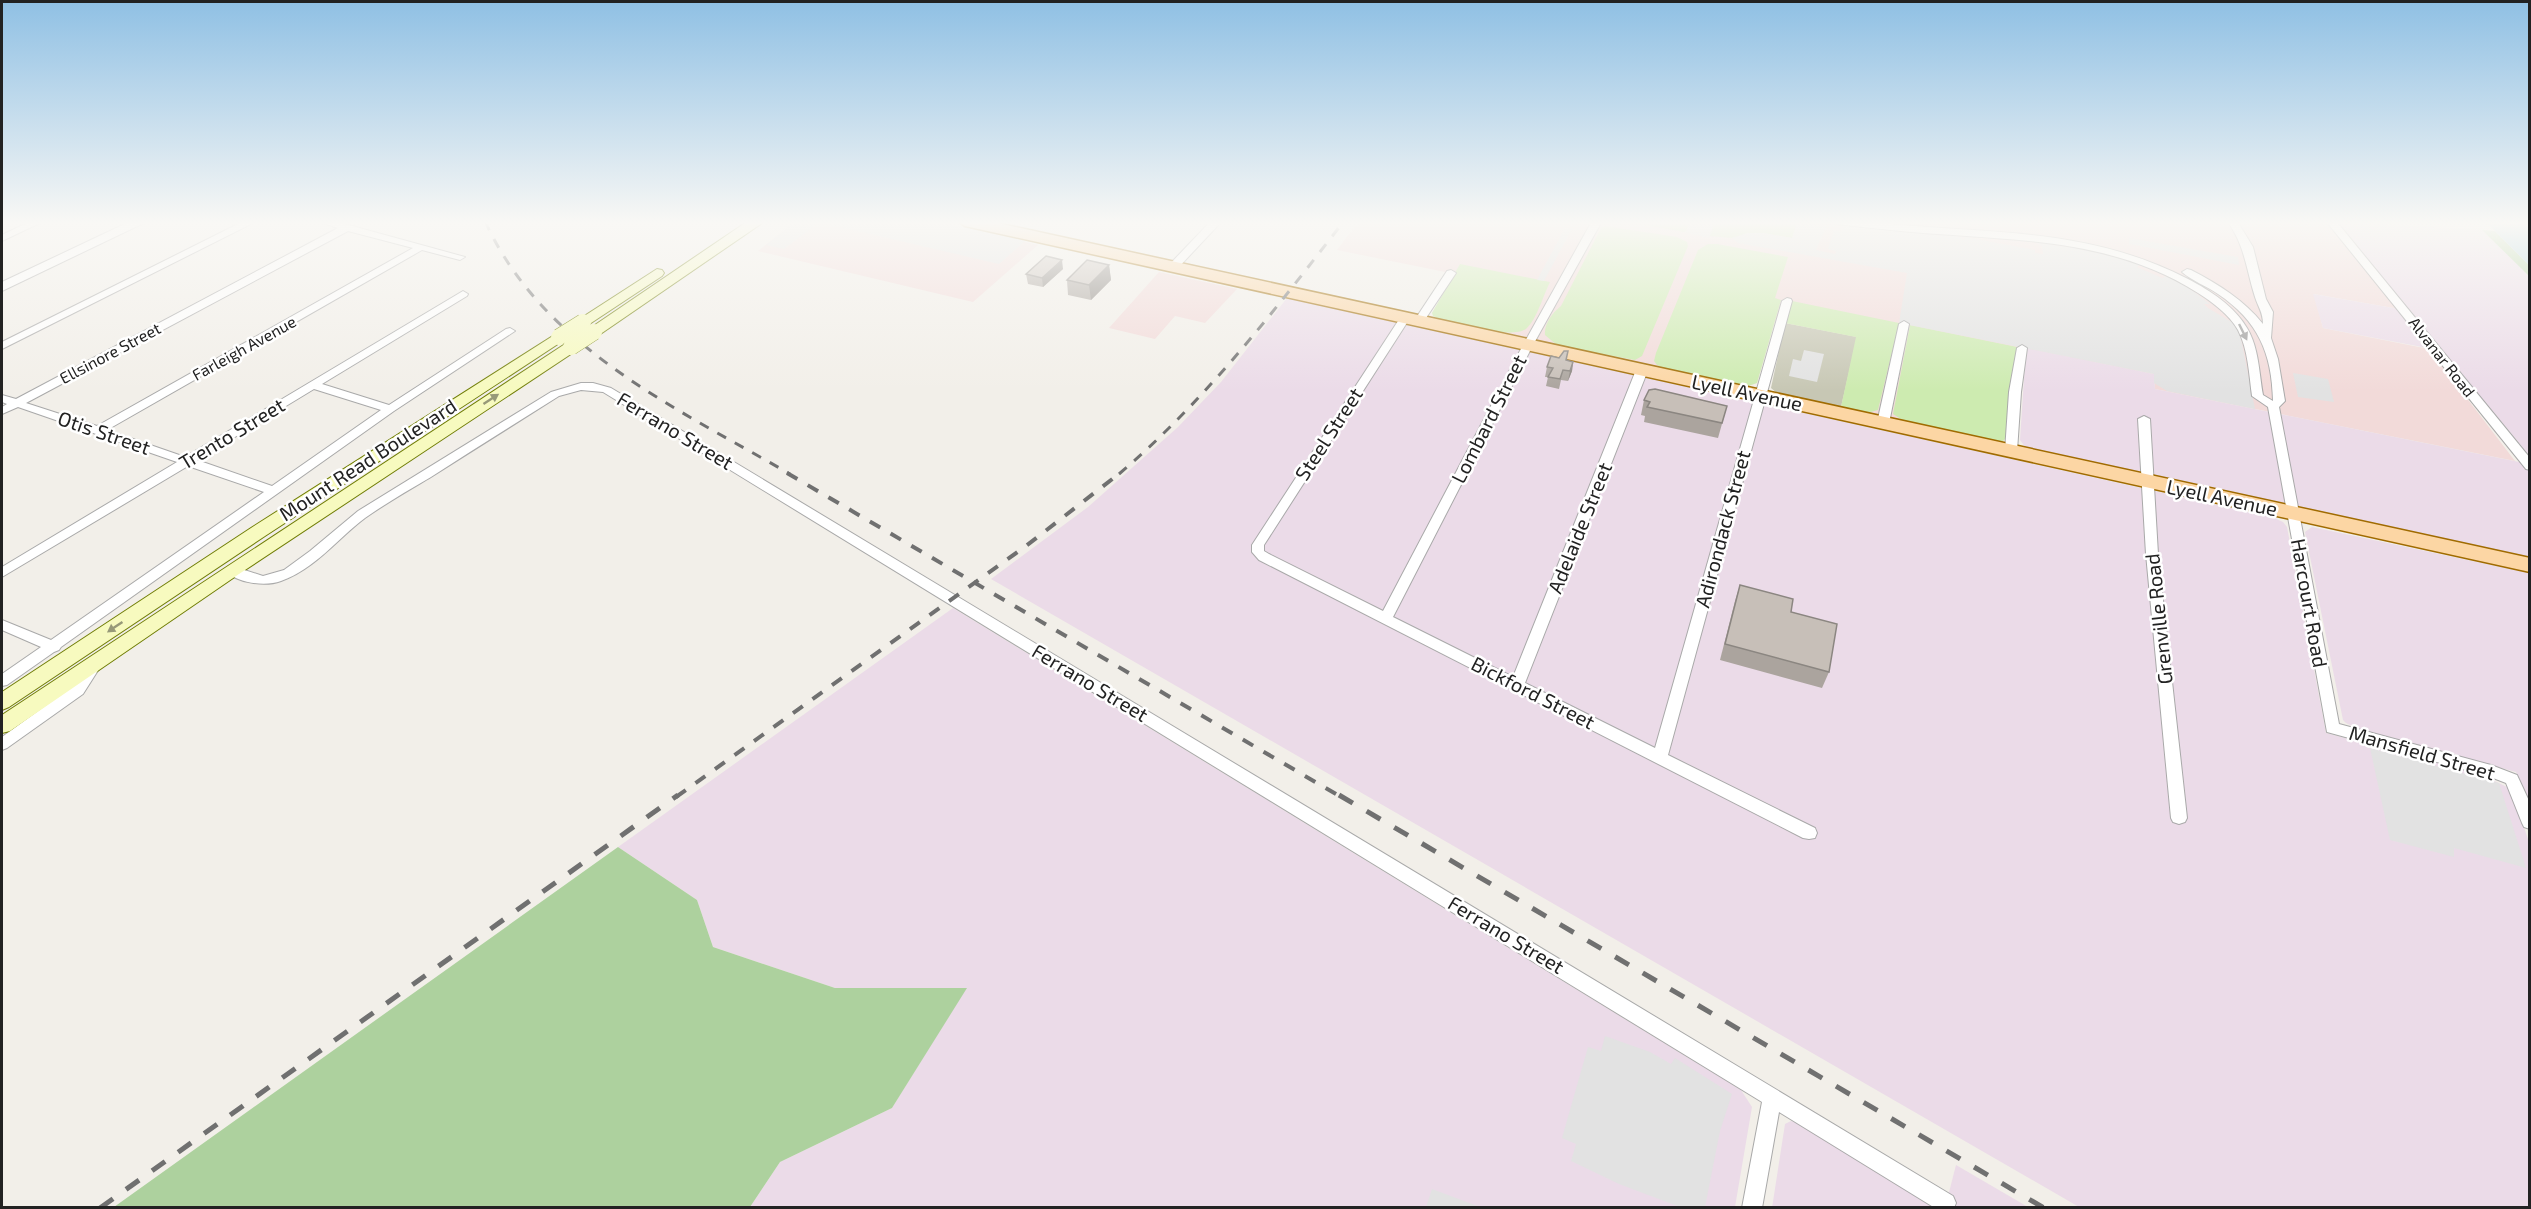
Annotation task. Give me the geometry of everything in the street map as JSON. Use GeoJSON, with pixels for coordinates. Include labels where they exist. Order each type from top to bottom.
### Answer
{"type":"FeatureCollection","features":[{"type":"Feature","properties":{"kind":"main road","name":"Mount Read Boulevard"},"geometry":{"type":"LineString","coordinates":[[589,327],[658,277]]}},
{"type":"Feature","properties":{"kind":"main road","name":"Mount Read Boulevard"},"geometry":{"type":"LineString","coordinates":[[2,702],[258,532],[668,277]]}},
{"type":"Feature","properties":{"kind":"main road","name":"Lyell Avenue"},"geometry":{"type":"LineString","coordinates":[[1220,277],[2529,565]]}},
{"type":"Feature","properties":{"kind":"main road","name":"Mount Read Boulevard"},"geometry":{"type":"LineString","coordinates":[[2,725],[565,342]]}},
{"type":"Feature","properties":{"kind":"main road"},"geometry":{"type":"LineString","coordinates":[[163,595],[232,570],[238,553],[258,532]]}},
{"type":"Feature","properties":{"kind":"street"},"geometry":{"type":"LineString","coordinates":[[2,287],[22,277]]}},
{"type":"Feature","properties":{"kind":"street"},"geometry":{"type":"LineString","coordinates":[[2,346],[139,277]]}},
{"type":"Feature","properties":{"kind":"street","name":"Ellsinore Street"},"geometry":{"type":"LineString","coordinates":[[2,411],[255,277]]}},
{"type":"Feature","properties":{"kind":"street","name":"Farleigh Avenue"},"geometry":{"type":"LineString","coordinates":[[97,431],[368,277]]}},
{"type":"Feature","properties":{"kind":"street","name":"Steel Street"},"geometry":{"type":"LineString","coordinates":[[1258,552],[1258,545],[1412,320],[1447,277]]}},
{"type":"Feature","properties":{"kind":"street","name":"Lombard Street"},"geometry":{"type":"LineString","coordinates":[[1386,618],[1566,277]]}},
{"type":"Feature","properties":{"kind":"street"},"geometry":{"type":"LineString","coordinates":[[2179,277],[2215,300],[2238,321],[2248,340],[2258,396],[2273,406],[2279,400],[2266,338],[2260,327],[2228,296],[2196,277]]}},
{"type":"Feature","properties":{"kind":"street"},"geometry":{"type":"LineString","coordinates":[[2256,277],[2260,299],[2267,309],[2269,323],[2266,338]]}},
{"type":"Feature","properties":{"kind":"street","name":"Alvanar Road"},"geometry":{"type":"LineString","coordinates":[[2377,277],[2529,465]]}},
{"type":"Feature","properties":{"kind":"street","name":"Trento Street"},"geometry":{"type":"LineString","coordinates":[[2,573],[463,294]]}},
{"type":"Feature","properties":{"kind":"street"},"geometry":{"type":"LineString","coordinates":[[2231,314],[2253,306],[2260,299]]}},
{"type":"Feature","properties":{"kind":"street","name":"Adirondack Street"},"geometry":{"type":"LineString","coordinates":[[1660,758],[1787,301]]}},
{"type":"Feature","properties":{"kind":"street"},"geometry":{"type":"LineString","coordinates":[[1883,423],[1904,324]]}},
{"type":"Feature","properties":{"kind":"street","name":"Mount Read Boulevard"},"geometry":{"type":"LineString","coordinates":[[2,681],[54,647],[390,410],[510,331]]}},
{"type":"Feature","properties":{"kind":"street"},"geometry":{"type":"LineString","coordinates":[[2012,451],[2015,392],[2022,348]]}},
{"type":"Feature","properties":{"kind":"street","name":"Adelaide Street"},"geometry":{"type":"LineString","coordinates":[[1517,686],[1642,370]]}},
{"type":"Feature","properties":{"kind":"street"},"geometry":{"type":"LineString","coordinates":[[314,385],[390,410]]}},
{"type":"Feature","properties":{"kind":"street","name":"Ferrano Street"},"geometry":{"type":"LineString","coordinates":[[232,570],[259,580],[277,578],[294,571],[341,529],[362,514],[544,400],[567,388],[595,386],[615,394],[1946,1203]]}},
{"type":"Feature","properties":{"kind":"street","name":"Otis Street"},"geometry":{"type":"LineString","coordinates":[[2,398],[274,491]]}},
{"type":"Feature","properties":{"kind":"street","name":"Harcourt Road"},"geometry":{"type":"LineString","coordinates":[[2273,406],[2332,728]]}},
{"type":"Feature","properties":{"kind":"street","name":"Grenville Road"},"geometry":{"type":"LineString","coordinates":[[2144,419],[2151,554],[2179,818]]}},
{"type":"Feature","properties":{"kind":"street","name":"Bickford Street"},"geometry":{"type":"LineString","coordinates":[[1258,552],[1809,833]]}},
{"type":"Feature","properties":{"kind":"street"},"geometry":{"type":"LineString","coordinates":[[2,625],[54,647]]}},
{"type":"Feature","properties":{"kind":"street","name":"Mount Read Boulevard"},"geometry":{"type":"LineString","coordinates":[[2,744],[78,690],[98,659]]}},
{"type":"Feature","properties":{"kind":"street","name":"Mansfield Street"},"geometry":{"type":"LineString","coordinates":[[2332,728],[2492,771],[2512,779],[2529,823]]}},
{"type":"Feature","properties":{"kind":"street"},"geometry":{"type":"LineString","coordinates":[[1752,1208],[1772,1097]]}},
{"type":"Feature","properties":{"kind":"shaded area"},"geometry":{"type":"Polygon","coordinates":[[[869,277],[1001,277],[973,302],[869,277]]]}},
{"type":"Feature","properties":{"kind":"shaded area"},"geometry":{"type":"Polygon","coordinates":[[[1154,277],[1184,277],[1237,289],[1205,323],[1175,316],[1155,339],[1109,328],[1154,277]]]}},
{"type":"Feature","properties":{"kind":"shaded area"},"geometry":{"type":"Polygon","coordinates":[[[1453,277],[2373,277],[2399,309],[2314,294],[2323,328],[2429,349],[2515,461],[2155,389],[2154,374],[2017,347],[2006,438],[2003,441],[1994,441],[1841,407],[1856,337],[1775,321],[1757,383],[1745,387],[1438,319],[1432,313],[1453,277]]]}},
{"type":"Feature","properties":{"kind":"shaded area"},"geometry":{"type":"Polygon","coordinates":[[[1538,277],[1546,277],[1544,281],[1537,280],[1538,277]]]}},
{"type":"Feature","properties":{"kind":"shaded area"},"geometry":{"type":"Polygon","coordinates":[[[1906,277],[2170,277],[2189,288],[2210,304],[2204,304],[2208,308],[2235,324],[2241,339],[2255,409],[2167,391],[2154,383],[2154,374],[1899,323],[1906,277]]]}},
{"type":"Feature","properties":{"kind":"shaded area"},"geometry":{"type":"Polygon","coordinates":[[[2382,277],[2529,277],[2529,455],[2443,351],[2323,328],[2313,294],[2410,311],[2382,277]]]}},
{"type":"Feature","properties":{"kind":"shaded area"},"geometry":{"type":"Polygon","coordinates":[[[1287,298],[2272,517],[2283,522],[2287,527],[2326,733],[2482,775],[2507,787],[2514,798],[2530,845],[2529,1207],[2079,1207],[991,579],[1088,507],[1178,427],[1221,382],[1287,298]]]}},
{"type":"Feature","properties":{"kind":"shaded area"},"geometry":{"type":"Polygon","coordinates":[[[1785,323],[1857,337],[1841,407],[1778,394],[1771,388],[1785,323]]]}},
{"type":"Feature","properties":{"kind":"shaded area"},"geometry":{"type":"Polygon","coordinates":[[[2026,348],[2154,374],[2155,389],[2529,464],[2529,559],[2026,448],[2020,440],[2026,348]]]}},
{"type":"Feature","properties":{"kind":"shaded area"},"geometry":{"type":"Polygon","coordinates":[[[1804,350],[1824,354],[1817,382],[1789,376],[1793,359],[1801,361],[1804,350]]]}},
{"type":"Feature","properties":{"kind":"shaded area"},"geometry":{"type":"Polygon","coordinates":[[[2293,373],[2328,379],[2334,402],[2298,397],[2293,373]]]}},
{"type":"Feature","properties":{"kind":"shaded area"},"geometry":{"type":"Polygon","coordinates":[[[2312,527],[2529,573],[2529,803],[2516,772],[2358,729],[2343,720],[2305,532],[2312,527]]]}},
{"type":"Feature","properties":{"kind":"shaded area"},"geometry":{"type":"Polygon","coordinates":[[[953,608],[1741,1090],[1752,1107],[1735,1207],[750,1207],[780,1162],[892,1108],[966,988],[835,988],[713,947],[697,900],[618,847],[953,608]]]}},
{"type":"Feature","properties":{"kind":"shaded area"},"geometry":{"type":"Polygon","coordinates":[[[2370,748],[2499,783],[2526,868],[2454,848],[2454,857],[2390,840],[2370,748]]]}},
{"type":"Feature","properties":{"kind":"shaded area"},"geometry":{"type":"Polygon","coordinates":[[[1605,1036],[1650,1052],[1671,1064],[1675,1058],[1732,1094],[1720,1131],[1705,1207],[1680,1207],[1619,1184],[1571,1161],[1576,1144],[1562,1138],[1588,1047],[1601,1051],[1605,1036]]]}},
{"type":"Feature","properties":{"kind":"shaded area"},"geometry":{"type":"Polygon","coordinates":[[[1791,1121],[1939,1208],[1772,1208],[1785,1124],[1791,1121]]]}},
{"type":"Feature","properties":{"kind":"shaded area"},"geometry":{"type":"Polygon","coordinates":[[[1956,1165],[2028,1207],[1945,1208],[1956,1165]]]}},
{"type":"Feature","properties":{"kind":"shaded area"},"geometry":{"type":"Polygon","coordinates":[[[1432,1189],[1480,1207],[1426,1207],[1432,1189]]]}},
{"type":"Feature","properties":{"kind":"green space"},"geometry":{"type":"Polygon","coordinates":[[[1452,277],[1527,277],[1550,282],[1530,325],[1519,332],[1494,332],[1465,327],[1441,320],[1432,313],[1452,277]]]}},
{"type":"Feature","properties":{"kind":"green space"},"geometry":{"type":"Polygon","coordinates":[[[1576,277],[1675,277],[1642,356],[1635,360],[1558,346],[1545,335],[1549,319],[1561,306],[1576,277]]]}},
{"type":"Feature","properties":{"kind":"green space"},"geometry":{"type":"Polygon","coordinates":[[[1687,277],[1782,277],[1775,298],[1781,300],[1757,383],[1745,387],[1665,369],[1654,361],[1687,277]]]}},
{"type":"Feature","properties":{"kind":"green space"},"geometry":{"type":"Polygon","coordinates":[[[1792,301],[1899,323],[1878,410],[1867,413],[1841,407],[1856,337],[1785,323],[1792,301]]]}},
{"type":"Feature","properties":{"kind":"green space"},"geometry":{"type":"Polygon","coordinates":[[[1910,325],[2017,347],[2006,438],[2003,441],[1904,421],[1893,414],[1910,325]]]}},
{"type":"Feature","properties":{"kind":"green space"},"geometry":{"type":"Polygon","coordinates":[[[618,847],[697,900],[713,947],[835,988],[967,988],[892,1108],[780,1162],[750,1207],[114,1207],[618,847]]]}},
{"type":"Feature","properties":{"kind":"building"},"geometry":{"type":"Polygon","coordinates":[[[1070,277],[1097,277],[1089,285],[1067,280],[1070,277]]]}},
{"type":"Feature","properties":{"kind":"building"},"geometry":{"type":"Polygon","coordinates":[[[1564,351],[1568,351],[1566,360],[1573,362],[1570,371],[1563,370],[1560,379],[1548,377],[1553,368],[1547,367],[1551,356],[1559,358],[1564,351]]]}},
{"type":"Feature","properties":{"kind":"building"},"geometry":{"type":"Polygon","coordinates":[[[1655,389],[1727,406],[1722,423],[1647,407],[1650,402],[1644,400],[1649,390],[1655,389]]]}},
{"type":"Feature","properties":{"kind":"building"},"geometry":{"type":"Polygon","coordinates":[[[1740,585],[1793,599],[1791,612],[1837,624],[1829,672],[1725,644],[1740,585]]]}},
{"type":"Feature","properties":{"kind":"railway"},"geometry":{"type":"LineString","coordinates":[[520,277],[541,304],[576,339],[616,370],[658,398],[790,474]]}},
{"type":"Feature","properties":{"kind":"railway"},"geometry":{"type":"LineString","coordinates":[[1119,474],[1151,446],[1210,385],[1299,277]]}},
{"type":"Feature","properties":{"kind":"railway"},"geometry":{"type":"LineString","coordinates":[[787,473],[975,583]]}},
{"type":"Feature","properties":{"kind":"railway"},"geometry":{"type":"LineString","coordinates":[[975,583],[1120,473]]}},
{"type":"Feature","properties":{"kind":"railway"},"geometry":{"type":"LineString","coordinates":[[676,797],[975,583]]}},
{"type":"Feature","properties":{"kind":"railway"},"geometry":{"type":"LineString","coordinates":[[975,583],[1341,797]]}},
{"type":"Feature","properties":{"kind":"railway"},"geometry":{"type":"LineString","coordinates":[[100,1208],[678,795]]}},
{"type":"Feature","properties":{"kind":"railway"},"geometry":{"type":"LineString","coordinates":[[1339,795],[2044,1208]]}}]}
